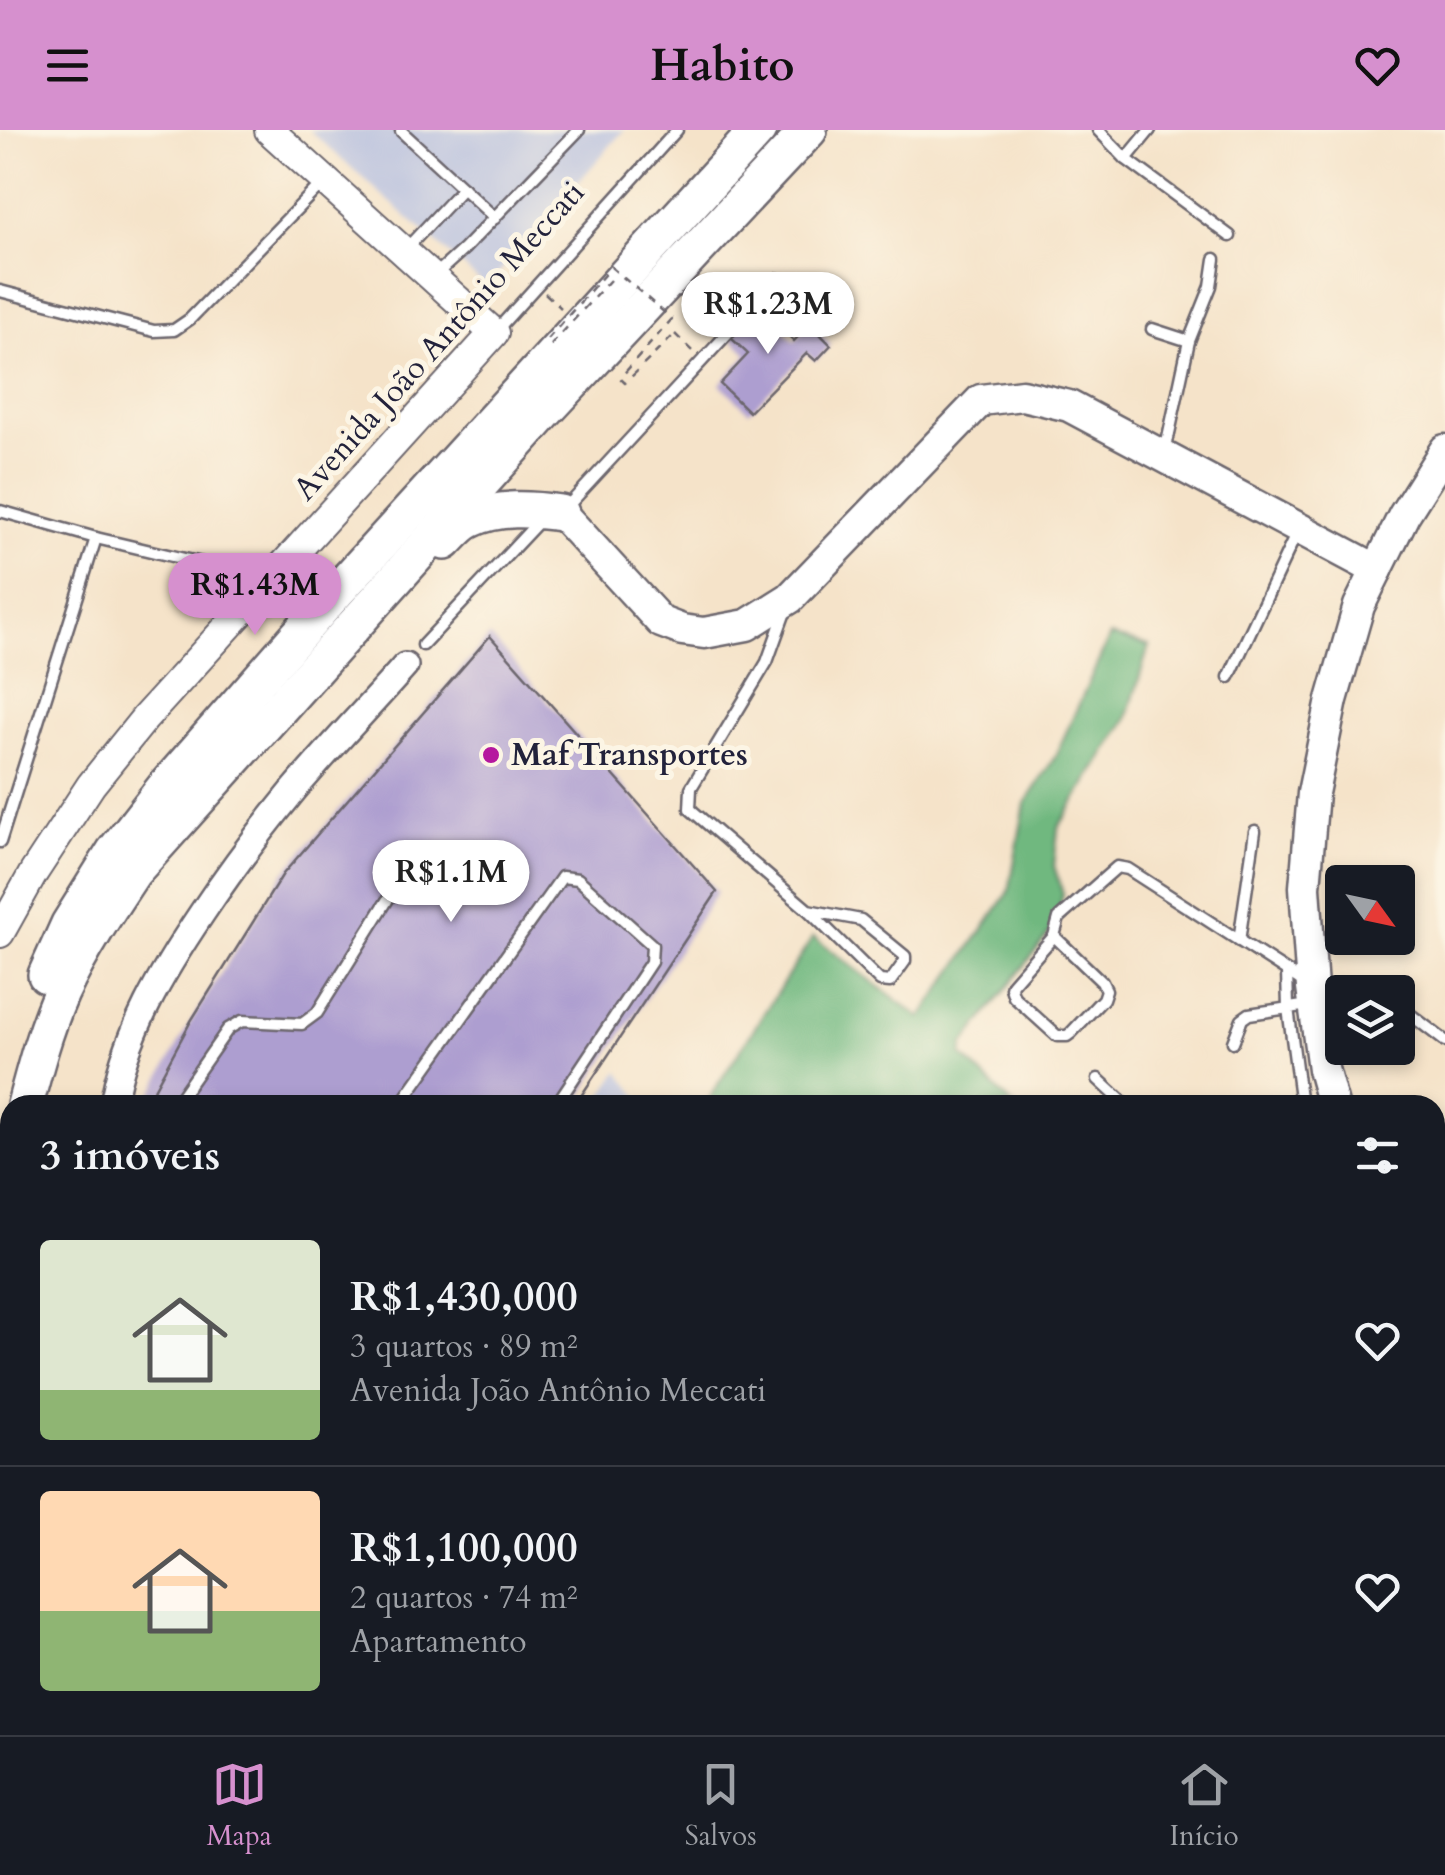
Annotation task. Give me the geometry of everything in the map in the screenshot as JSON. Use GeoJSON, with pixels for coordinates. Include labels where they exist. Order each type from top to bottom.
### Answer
{"type":"FeatureCollection","features":[{"type":"Feature","properties":{"kind":"highway"},"geometry":{"type":"LineString","coordinates":[[5,1095],[17,1044],[68,924],[114,852],[164,788],[306,626],[758,130]]}},
{"type":"Feature","properties":{"kind":"highway"},"geometry":{"type":"LineString","coordinates":[[28,1095],[60,996],[90,938],[133,872],[546,411],[809,130]]}},
{"type":"Feature","properties":{"kind":"highway"},"geometry":{"type":"LineString","coordinates":[[348,630],[469,520],[502,511],[555,512]]}},
{"type":"Feature","properties":{"kind":"highway"},"geometry":{"type":"LineString","coordinates":[[51,1095],[74,1018],[99,964],[185,816]]}},
{"type":"Feature","properties":{"kind":"main road"},"geometry":{"type":"LineString","coordinates":[[270,130],[494,333]]}},
{"type":"Feature","properties":{"kind":"main road","name":"Avenida João Antônio Meccati"},"geometry":{"type":"LineString","coordinates":[[0,933],[91,785],[145,718],[494,333]]}},
{"type":"Feature","properties":{"kind":"main road"},"geometry":{"type":"LineString","coordinates":[[555,512],[661,622],[704,633],[747,625],[790,598],[981,400],[1022,395],[1068,406],[1377,570]]}},
{"type":"Feature","properties":{"kind":"main road"},"geometry":{"type":"LineString","coordinates":[[1330,1095],[1309,995],[1305,887],[1314,793],[1332,700],[1358,606],[1404,515],[1445,450]]}},
{"type":"Feature","properties":{"kind":"street"},"geometry":{"type":"LineString","coordinates":[[114,1095],[134,1032],[184,939],[293,790],[406,666]]}},
{"type":"Feature","properties":{"kind":"lane"},"geometry":{"type":"LineString","coordinates":[[433,276],[579,130]]}},
{"type":"Feature","properties":{"kind":"lane","name":"Avenida João Antônio Meccati"},"geometry":{"type":"LineString","coordinates":[[494,333],[677,130]]}},
{"type":"Feature","properties":{"kind":"lane"},"geometry":{"type":"LineString","coordinates":[[1098,130],[1126,159],[1230,236]]}},
{"type":"Feature","properties":{"kind":"lane"},"geometry":{"type":"LineString","coordinates":[[1126,159],[1150,130]]}},
{"type":"Feature","properties":{"kind":"lane"},"geometry":{"type":"LineString","coordinates":[[401,132],[495,218]]}},
{"type":"Feature","properties":{"kind":"lane"},"geometry":{"type":"LineString","coordinates":[[0,290],[154,331],[174,330],[190,319],[325,180]]}},
{"type":"Feature","properties":{"kind":"lane"},"geometry":{"type":"LineString","coordinates":[[404,251],[463,188]]}},
{"type":"Feature","properties":{"kind":"lane"},"geometry":{"type":"LineString","coordinates":[[1164,458],[1189,341],[1212,286],[1214,259]]}},
{"type":"Feature","properties":{"kind":"lane"},"geometry":{"type":"LineString","coordinates":[[424,645],[778,279]]}},
{"type":"Feature","properties":{"kind":"lane"},"geometry":{"type":"LineString","coordinates":[[1152,328],[1189,341]]}},
{"type":"Feature","properties":{"kind":"lane"},"geometry":{"type":"LineString","coordinates":[[0,511],[270,579]]}},
{"type":"Feature","properties":{"kind":"lane"},"geometry":{"type":"LineString","coordinates":[[1230,678],[1299,529]]}},
{"type":"Feature","properties":{"kind":"lane"},"geometry":{"type":"LineString","coordinates":[[0,842],[96,538]]}},
{"type":"Feature","properties":{"kind":"lane"},"geometry":{"type":"LineString","coordinates":[[790,598],[767,662],[690,788],[690,808],[808,910],[880,980],[890,982],[905,961],[905,956],[862,920],[808,910]]}},
{"type":"Feature","properties":{"kind":"lane"},"geometry":{"type":"LineString","coordinates":[[1239,941],[1254,831]]}},
{"type":"Feature","properties":{"kind":"lane"},"geometry":{"type":"LineString","coordinates":[[1054,936],[1106,990],[1103,999],[1070,1033],[1062,1036],[1054,1034],[1014,997],[1011,988],[1054,936],[1059,918],[1117,867],[1128,869],[1239,941],[1309,995]]}},
{"type":"Feature","properties":{"kind":"lane"},"geometry":{"type":"LineString","coordinates":[[407,1095],[562,877],[578,879],[652,945],[651,962],[563,1095]]}},
{"type":"Feature","properties":{"kind":"lane"},"geometry":{"type":"LineString","coordinates":[[182,1095],[228,1029],[242,1020],[302,1024],[317,1013],[388,899]]}},
{"type":"Feature","properties":{"kind":"lane"},"geometry":{"type":"LineString","coordinates":[[1233,1042],[1242,1019],[1250,1014],[1309,995]]}},
{"type":"Feature","properties":{"kind":"lane"},"geometry":{"type":"LineString","coordinates":[[1302,1095],[1309,995]]}},
{"type":"Feature","properties":{"kind":"lane"},"geometry":{"type":"LineString","coordinates":[[1415,1018],[1445,1041]]}},
{"type":"Feature","properties":{"kind":"lane"},"geometry":{"type":"LineString","coordinates":[[1098,1079],[1115,1095]]}},
{"type":"Feature","properties":{"kind":"path"},"geometry":{"type":"LineString","coordinates":[[610,280],[551,345],[546,341],[611,267],[672,319],[620,378],[625,383],[675,334],[702,361]]}},
{"type":"Feature","properties":{"kind":"path"},"geometry":{"type":"LineString","coordinates":[[537,286],[569,315]]}},
{"type":"Feature","properties":{"kind":"shaded area"},"geometry":{"type":"Polygon","coordinates":[[[309,130],[624,130],[486,287],[309,130]]]}},
{"type":"Feature","properties":{"kind":"shaded area"},"geometry":{"type":"Polygon","coordinates":[[[619,1071],[637,1095],[603,1095],[619,1071]]]}},
{"type":"Feature","properties":{"kind":"green space"},"geometry":{"type":"Polygon","coordinates":[[[1110,636],[1149,646],[1127,719],[1058,828],[1054,866],[1063,894],[1055,926],[964,1044],[962,1055],[1003,1095],[712,1095],[813,937],[921,1018],[1009,892],[1025,804],[1055,757],[1110,636]]]}},
{"type":"Feature","properties":{"kind":"building"},"geometry":{"type":"Polygon","coordinates":[[[760,307],[794,341],[810,324],[831,345],[816,361],[807,353],[749,412],[720,384],[748,354],[731,338],[760,307]]]}},
{"type":"Feature","properties":{"kind":"building","name":"Maf Transportes"},"geometry":{"type":"Polygon","coordinates":[[[490,636],[717,892],[582,1095],[151,1095],[191,1021],[283,874],[490,636]]]}},
{"type":"Feature","properties":{"kind":"place","name":"Maf Transportes"},"geometry":{"type":"Point","coordinates":[491,755]}}]}
